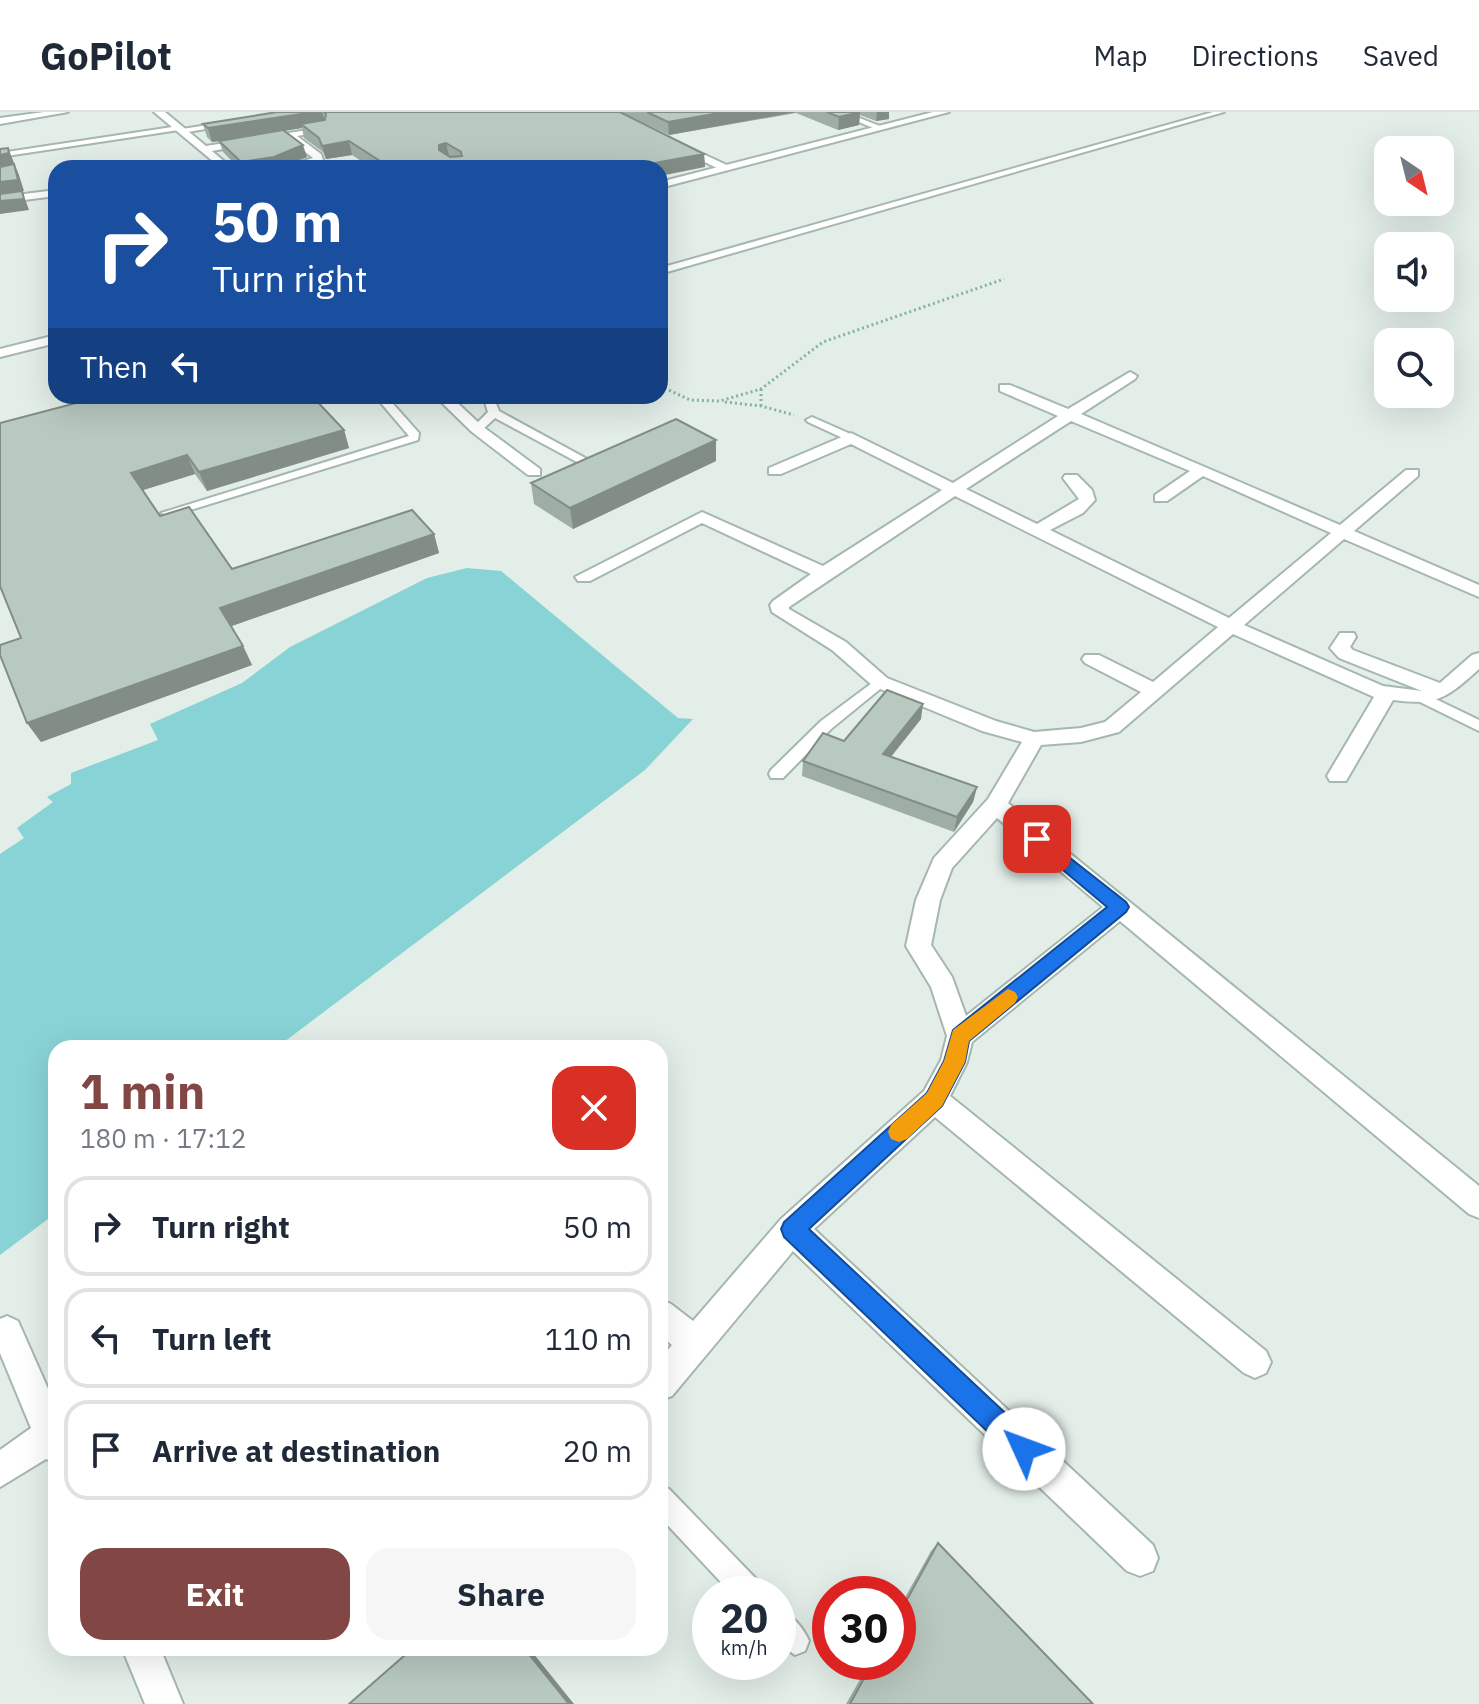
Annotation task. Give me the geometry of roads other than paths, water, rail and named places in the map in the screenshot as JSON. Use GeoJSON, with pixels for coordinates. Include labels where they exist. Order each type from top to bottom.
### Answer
{"type":"FeatureCollection","features":[{"type":"Feature","properties":{"kind":"street"},"geometry":{"type":"LineString","coordinates":[[0,121],[63,112]]}},
{"type":"Feature","properties":{"kind":"street"},"geometry":{"type":"LineString","coordinates":[[159,112],[218,160]]}},
{"type":"Feature","properties":{"kind":"street"},"geometry":{"type":"LineString","coordinates":[[668,183],[944,112]]}},
{"type":"Feature","properties":{"kind":"street"},"geometry":{"type":"LineString","coordinates":[[205,149],[323,129]]}},
{"type":"Feature","properties":{"kind":"street"},"geometry":{"type":"LineString","coordinates":[[289,135],[318,160]]}},
{"type":"Feature","properties":{"kind":"street"},"geometry":{"type":"LineString","coordinates":[[659,137],[725,168]]}},
{"type":"Feature","properties":{"kind":"street"},"geometry":{"type":"LineString","coordinates":[[0,200],[48,194]]}},
{"type":"Feature","properties":{"kind":"street"},"geometry":{"type":"LineString","coordinates":[[0,353],[48,341]]}},
{"type":"Feature","properties":{"kind":"street"},"geometry":{"type":"LineString","coordinates":[[1130,376],[824,573],[779,605],[781,612],[839,646],[880,682],[989,726],[1034,739],[1081,735],[1112,727],[1157,692],[1230,626],[1343,532],[1363,519],[1380,499],[1412,473]]}},
{"type":"Feature","properties":{"kind":"street"},"geometry":{"type":"LineString","coordinates":[[1005,388],[1202,470],[1479,592]]}},
{"type":"Feature","properties":{"kind":"street"},"geometry":{"type":"LineString","coordinates":[[450,404],[477,429],[534,472]]}},
{"type":"Feature","properties":{"kind":"street"},"geometry":{"type":"LineString","coordinates":[[775,471],[851,438],[1230,626],[1387,693],[1433,695],[1479,659]]}},
{"type":"Feature","properties":{"kind":"street"},"geometry":{"type":"LineString","coordinates":[[1161,498],[1202,470]]}},
{"type":"Feature","properties":{"kind":"street"},"geometry":{"type":"LineString","coordinates":[[1036,531],[1077,509],[1087,500],[1086,493],[1071,478]]}},
{"type":"Feature","properties":{"kind":"street"},"geometry":{"type":"LineString","coordinates":[[584,577],[702,517],[824,573]]}},
{"type":"Feature","properties":{"kind":"street"},"geometry":{"type":"LineString","coordinates":[[1347,637],[1340,648],[1346,654],[1433,695]]}},
{"type":"Feature","properties":{"kind":"street"},"geometry":{"type":"LineString","coordinates":[[1092,659],[1157,692]]}},
{"type":"Feature","properties":{"kind":"street"},"geometry":{"type":"LineString","coordinates":[[1338,776],[1387,693]]}},
{"type":"Feature","properties":{"kind":"street"},"geometry":{"type":"LineString","coordinates":[[668,1374],[792,1229],[934,1100],[954,1062],[960,1036],[943,984],[918,946],[928,900],[942,864],[996,805],[1034,739]]}},
{"type":"Feature","properties":{"kind":"street"},"geometry":{"type":"LineString","coordinates":[[996,805],[1479,1204]]}},
{"type":"Feature","properties":{"kind":"street"},"geometry":{"type":"LineString","coordinates":[[960,1036],[1120,907]]}},
{"type":"Feature","properties":{"kind":"street"},"geometry":{"type":"LineString","coordinates":[[934,1100],[1255,1362]]}},
{"type":"Feature","properties":{"kind":"street"},"geometry":{"type":"LineString","coordinates":[[792,1229],[1140,1558]]}},
{"type":"Feature","properties":{"kind":"street"},"geometry":{"type":"LineString","coordinates":[[668,1322],[694,1343]]}},
{"type":"Feature","properties":{"kind":"street"},"geometry":{"type":"LineString","coordinates":[[7,1332],[48,1427]]}},
{"type":"Feature","properties":{"kind":"street"},"geometry":{"type":"LineString","coordinates":[[0,1470],[48,1444]]}},
{"type":"Feature","properties":{"kind":"street"},"geometry":{"type":"LineString","coordinates":[[144,1656],[164,1704]]}},
{"type":"Feature","properties":{"kind":"lane"},"geometry":{"type":"LineString","coordinates":[[838,112],[881,128]]}},
{"type":"Feature","properties":{"kind":"lane"},"geometry":{"type":"LineString","coordinates":[[668,269],[1221,112]]}},
{"type":"Feature","properties":{"kind":"lane"},"geometry":{"type":"LineString","coordinates":[[0,155],[236,122]]}},
{"type":"Feature","properties":{"kind":"lane"},"geometry":{"type":"LineString","coordinates":[[672,259],[685,264]]}},
{"type":"Feature","properties":{"kind":"lane"},"geometry":{"type":"LineString","coordinates":[[167,513],[414,438],[415,435],[387,404]]}},
{"type":"Feature","properties":{"kind":"lane"},"geometry":{"type":"LineString","coordinates":[[491,404],[494,413],[594,466]]}},
{"type":"Feature","properties":{"kind":"lane"},"geometry":{"type":"LineString","coordinates":[[477,429],[494,413]]}},
{"type":"Feature","properties":{"kind":"lane"},"geometry":{"type":"LineString","coordinates":[[807,419],[851,438]]}},
{"type":"Feature","properties":{"kind":"lane"},"geometry":{"type":"LineString","coordinates":[[777,774],[826,725],[880,682]]}},
{"type":"Feature","properties":{"kind":"lane"},"geometry":{"type":"LineString","coordinates":[[1433,695],[1479,726]]}},
{"type":"Feature","properties":{"kind":"lane"},"geometry":{"type":"LineString","coordinates":[[668,1506],[734,1576]]}},
{"type":"Feature","properties":{"kind":"water"},"geometry":{"type":"Polygon","coordinates":[[[467,568],[501,571],[678,718],[693,719],[645,770],[287,1040],[48,1040],[48,1219],[0,1255],[0,854],[24,838],[17,828],[53,802],[47,797],[71,784],[71,773],[158,740],[150,724],[242,683],[290,647],[427,578],[467,568]]]}}]}
